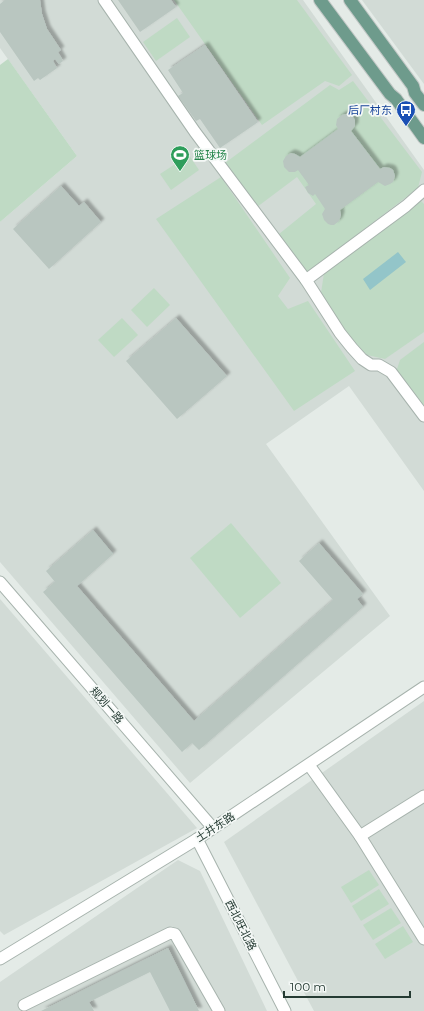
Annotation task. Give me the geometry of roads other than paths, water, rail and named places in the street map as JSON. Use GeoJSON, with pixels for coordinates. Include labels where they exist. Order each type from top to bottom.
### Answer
{"type":"FeatureCollection","features":[{"type":"Feature","properties":{"kind":"main road"},"geometry":{"type":"LineString","coordinates":[[320,0],[424,138]]}},
{"type":"Feature","properties":{"kind":"main road"},"geometry":{"type":"LineString","coordinates":[[350,0],[413,86],[415,93],[424,105]]}},
{"type":"Feature","properties":{"kind":"street"},"geometry":{"type":"LineString","coordinates":[[104,0],[195,132],[306,280],[336,327],[352,348],[362,359],[371,365],[379,365],[391,372],[424,416]]}},
{"type":"Feature","properties":{"kind":"street"},"geometry":{"type":"LineString","coordinates":[[306,280],[406,206],[424,190]]}},
{"type":"Feature","properties":{"kind":"street","name":"规划一路"},"geometry":{"type":"LineString","coordinates":[[0,582],[213,828]]}},
{"type":"Feature","properties":{"kind":"street","name":"土井东路"},"geometry":{"type":"LineString","coordinates":[[0,959],[196,839],[424,687]]}},
{"type":"Feature","properties":{"kind":"street"},"geometry":{"type":"LineString","coordinates":[[309,765],[360,836],[424,939]]}},
{"type":"Feature","properties":{"kind":"street"},"geometry":{"type":"LineString","coordinates":[[360,836],[424,796]]}},
{"type":"Feature","properties":{"kind":"street","name":"西北旺北路"},"geometry":{"type":"LineString","coordinates":[[196,839],[285,1011]]}},
{"type":"Feature","properties":{"kind":"street"},"geometry":{"type":"LineString","coordinates":[[24,1005],[170,933],[175,934],[219,1011]]}},
{"type":"Feature","properties":{"kind":"water"},"geometry":{"type":"Polygon","coordinates":[[[398,252],[406,262],[370,290],[363,279],[398,252]]]}},
{"type":"Feature","properties":{"kind":"place","name":"后厂村东"},"geometry":{"type":"Point","coordinates":[406,127]}},
{"type":"Feature","properties":{"kind":"place","name":"篮球场"},"geometry":{"type":"Point","coordinates":[180,172]}}]}
